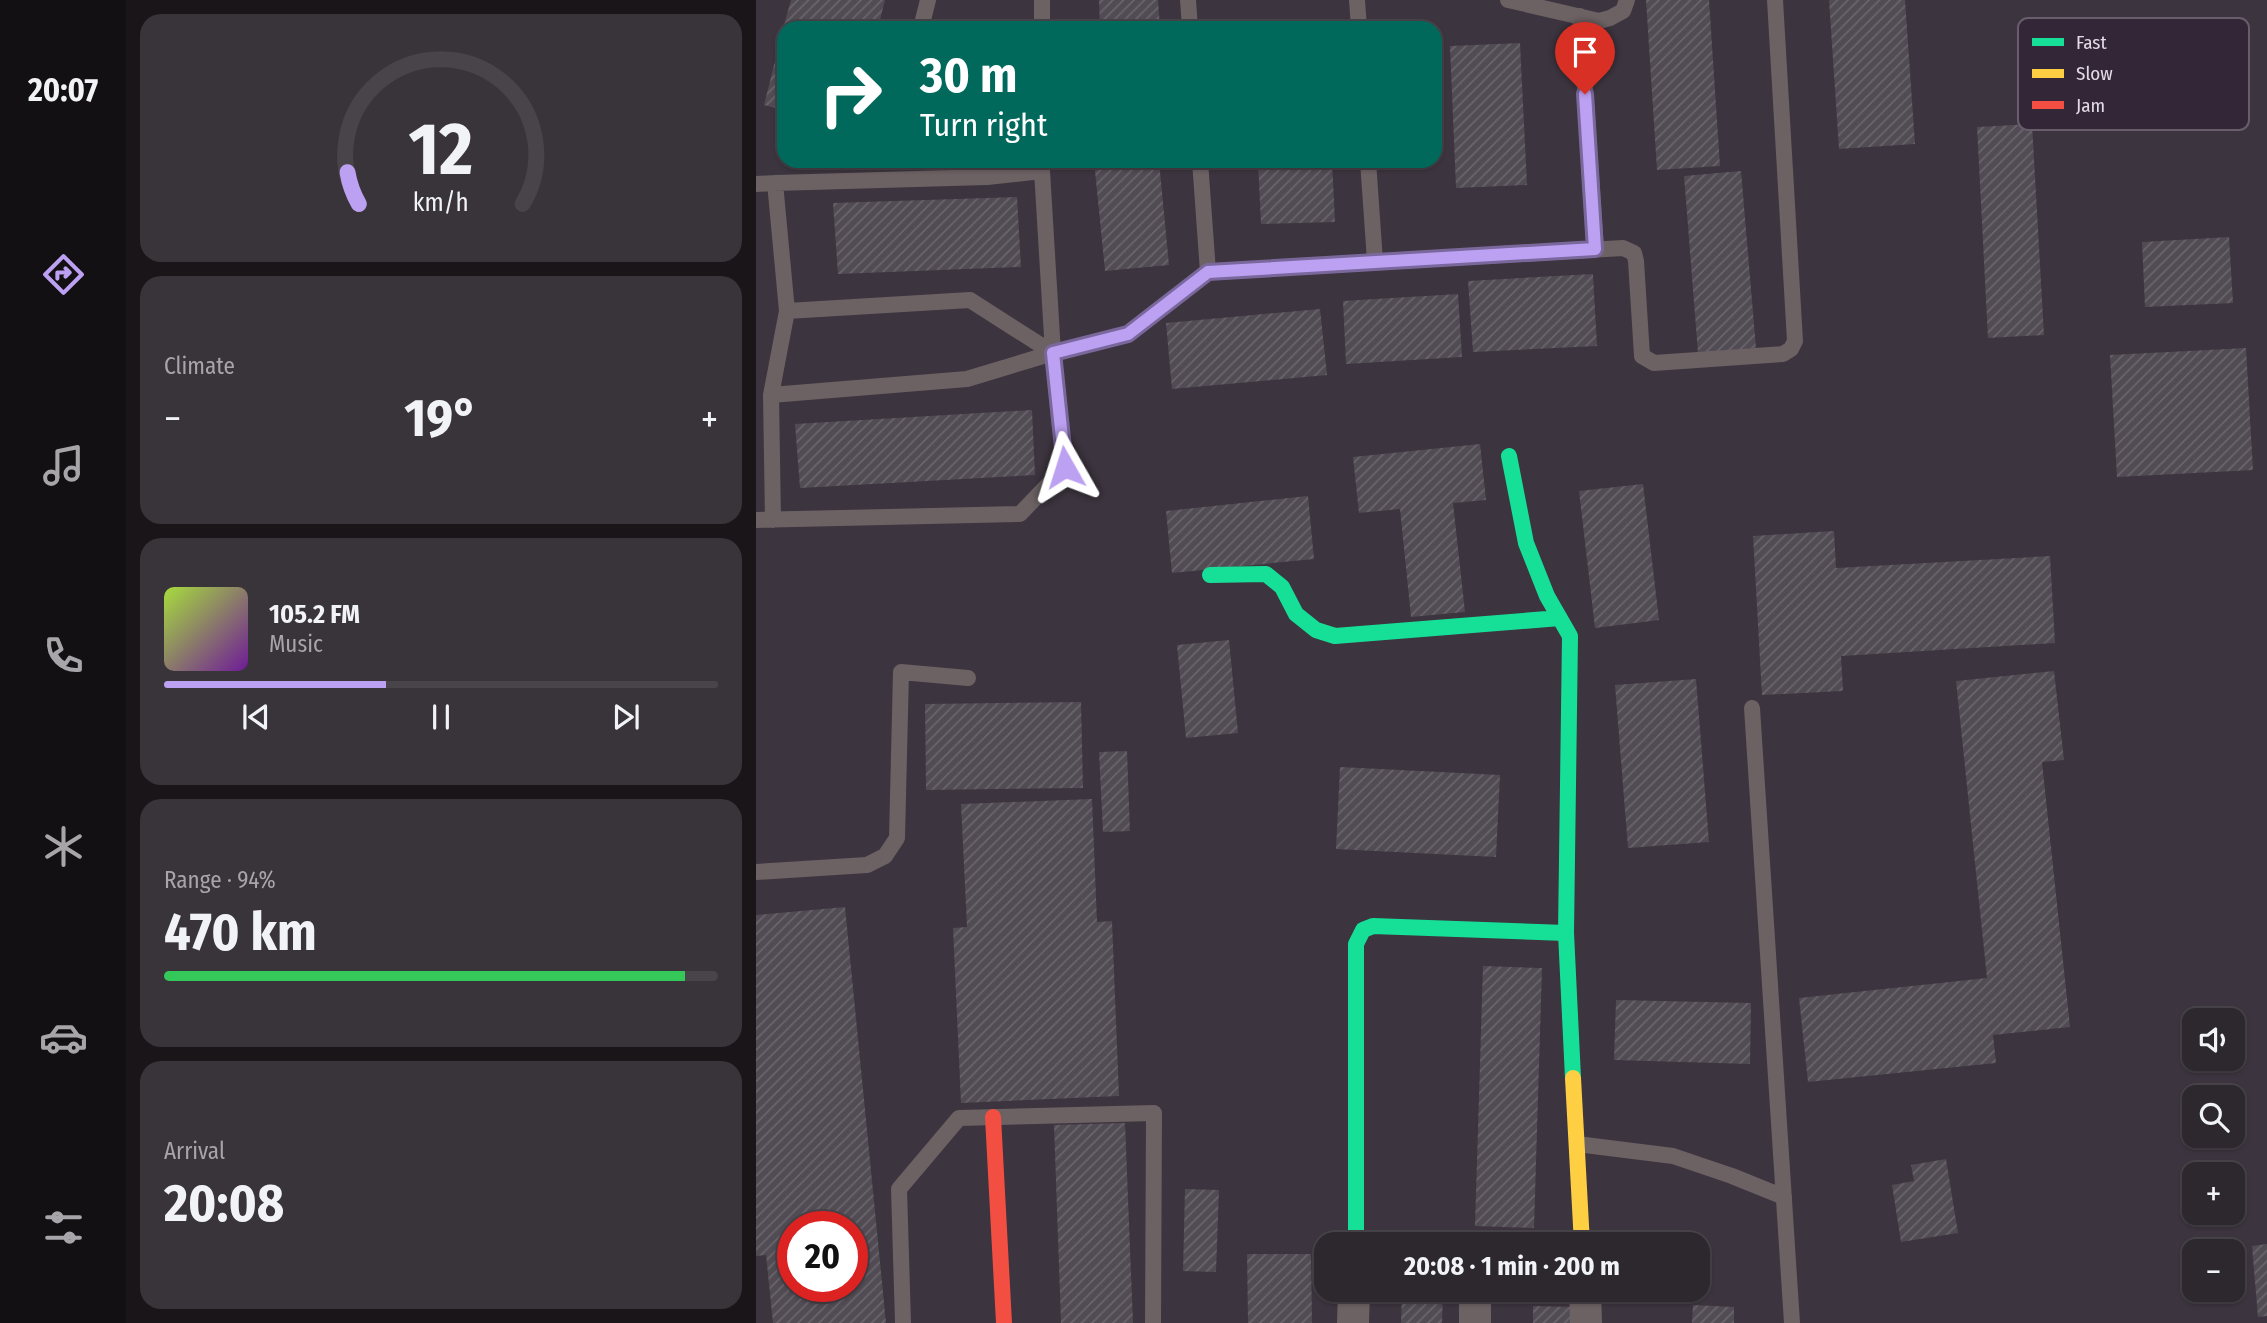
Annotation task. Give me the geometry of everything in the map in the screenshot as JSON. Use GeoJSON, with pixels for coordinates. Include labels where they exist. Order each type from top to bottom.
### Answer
{"type":"FeatureCollection","features":[{"type":"Feature","properties":{"kind":"street"},"geometry":{"type":"LineString","coordinates":[[1509,456],[1526,543],[1535,570],[1570,636],[1566,933],[1581,1232]]}},
{"type":"Feature","properties":{"kind":"street"},"geometry":{"type":"LineString","coordinates":[[1210,575],[1266,575],[1282,587],[1296,614],[1316,630],[1335,636],[1560,618]]}},
{"type":"Feature","properties":{"kind":"street"},"geometry":{"type":"LineString","coordinates":[[1355,1232],[1356,944],[1363,930],[1373,926],[1566,933]]}},
{"type":"Feature","properties":{"kind":"street"},"geometry":{"type":"LineString","coordinates":[[993,1117],[1004,1323]]}},
{"type":"Feature","properties":{"kind":"street"},"geometry":{"type":"LineString","coordinates":[[1353,1323],[1354,1302]]}},
{"type":"Feature","properties":{"kind":"street"},"geometry":{"type":"LineString","coordinates":[[1475,1302],[1475,1323]]}},
{"type":"Feature","properties":{"kind":"street"},"geometry":{"type":"LineString","coordinates":[[1585,1302],[1586,1323]]}},
{"type":"Feature","properties":{"kind":"lane"},"geometry":{"type":"LineString","coordinates":[[923,21],[928,0]]}},
{"type":"Feature","properties":{"kind":"lane"},"geometry":{"type":"LineString","coordinates":[[1042,0],[1042,21]]}},
{"type":"Feature","properties":{"kind":"lane"},"geometry":{"type":"LineString","coordinates":[[1188,0],[1190,21]]}},
{"type":"Feature","properties":{"kind":"lane"},"geometry":{"type":"LineString","coordinates":[[1357,0],[1358,21]]}},
{"type":"Feature","properties":{"kind":"lane"},"geometry":{"type":"LineString","coordinates":[[1508,0],[1600,20],[1623,11],[1627,0]]}},
{"type":"Feature","properties":{"kind":"lane"},"geometry":{"type":"LineString","coordinates":[[771,395],[967,379],[1128,334],[1208,272],[1595,249],[1623,248],[1634,253],[1642,356],[1647,361],[1654,363],[1783,354],[1791,349],[1795,341],[1775,0]]}},
{"type":"Feature","properties":{"kind":"lane"},"geometry":{"type":"LineString","coordinates":[[1580,16],[1595,249]]}},
{"type":"Feature","properties":{"kind":"lane"},"geometry":{"type":"LineString","coordinates":[[756,184],[987,177],[1032,168]]}},
{"type":"Feature","properties":{"kind":"lane"},"geometry":{"type":"LineString","coordinates":[[775,183],[787,311],[771,395],[764,520],[1020,514],[1065,467],[1053,353],[1042,168]]}},
{"type":"Feature","properties":{"kind":"lane"},"geometry":{"type":"LineString","coordinates":[[1201,168],[1208,272]]}},
{"type":"Feature","properties":{"kind":"lane"},"geometry":{"type":"LineString","coordinates":[[1368,168],[1375,261]]}},
{"type":"Feature","properties":{"kind":"lane"},"geometry":{"type":"LineString","coordinates":[[787,311],[970,300],[1053,353]]}},
{"type":"Feature","properties":{"kind":"lane"},"geometry":{"type":"LineString","coordinates":[[756,872],[867,864],[886,856],[898,838],[901,672],[968,678]]}},
{"type":"Feature","properties":{"kind":"lane"},"geometry":{"type":"LineString","coordinates":[[1752,708],[1792,1323]]}},
{"type":"Feature","properties":{"kind":"lane"},"geometry":{"type":"LineString","coordinates":[[904,1323],[899,1189],[959,1118],[1154,1113],[1153,1323]]}},
{"type":"Feature","properties":{"kind":"lane"},"geometry":{"type":"LineString","coordinates":[[1577,1144],[1673,1156],[1784,1197]]}},
{"type":"Feature","properties":{"kind":"building"},"geometry":{"type":"Polygon","coordinates":[[[791,0],[885,0],[880,21],[785,21],[791,0]]]}},
{"type":"Feature","properties":{"kind":"building"},"geometry":{"type":"Polygon","coordinates":[[[1099,0],[1158,0],[1160,21],[1100,21],[1099,0]]]}},
{"type":"Feature","properties":{"kind":"building"},"geometry":{"type":"Polygon","coordinates":[[[1646,0],[1709,0],[1720,166],[1657,170],[1646,0]]]}},
{"type":"Feature","properties":{"kind":"building"},"geometry":{"type":"Polygon","coordinates":[[[1829,0],[1905,0],[1915,144],[1839,149],[1829,0]]]}},
{"type":"Feature","properties":{"kind":"building"},"geometry":{"type":"Polygon","coordinates":[[[1520,43],[1527,185],[1456,188],[1450,46],[1520,43]]]}},
{"type":"Feature","properties":{"kind":"building"},"geometry":{"type":"Polygon","coordinates":[[[777,53],[777,108],[764,105],[777,53]]]}},
{"type":"Feature","properties":{"kind":"building"},"geometry":{"type":"Polygon","coordinates":[[[2018,125],[2018,130],[2032,130],[2044,335],[1988,338],[1977,127],[2018,125]]]}},
{"type":"Feature","properties":{"kind":"building"},"geometry":{"type":"Polygon","coordinates":[[[1095,168],[1160,168],[1169,265],[1105,271],[1095,168]]]}},
{"type":"Feature","properties":{"kind":"building"},"geometry":{"type":"Polygon","coordinates":[[[1258,168],[1332,168],[1335,222],[1261,224],[1258,168]]]}},
{"type":"Feature","properties":{"kind":"building"},"geometry":{"type":"Polygon","coordinates":[[[1741,171],[1756,348],[1698,353],[1684,176],[1741,171]]]}},
{"type":"Feature","properties":{"kind":"building"},"geometry":{"type":"Polygon","coordinates":[[[1017,197],[1021,267],[838,274],[833,203],[1017,197]]]}},
{"type":"Feature","properties":{"kind":"building"},"geometry":{"type":"Polygon","coordinates":[[[2229,237],[2233,303],[2145,307],[2142,242],[2229,237]]]}},
{"type":"Feature","properties":{"kind":"building"},"geometry":{"type":"Polygon","coordinates":[[[1593,274],[1597,346],[1473,352],[1468,281],[1593,274]]]}},
{"type":"Feature","properties":{"kind":"building"},"geometry":{"type":"Polygon","coordinates":[[[1458,294],[1462,357],[1346,364],[1343,301],[1458,294]]]}},
{"type":"Feature","properties":{"kind":"building"},"geometry":{"type":"Polygon","coordinates":[[[1320,309],[1327,375],[1172,389],[1166,323],[1320,309]]]}},
{"type":"Feature","properties":{"kind":"building"},"geometry":{"type":"Polygon","coordinates":[[[2246,348],[2253,470],[2117,477],[2110,355],[2246,348]]]}},
{"type":"Feature","properties":{"kind":"building"},"geometry":{"type":"Polygon","coordinates":[[[1032,410],[1035,475],[800,488],[795,424],[1032,410]]]}},
{"type":"Feature","properties":{"kind":"building"},"geometry":{"type":"Polygon","coordinates":[[[1480,444],[1486,500],[1453,503],[1465,612],[1411,617],[1400,509],[1359,513],[1353,457],[1480,444]]]}},
{"type":"Feature","properties":{"kind":"building"},"geometry":{"type":"Polygon","coordinates":[[[1643,484],[1659,620],[1595,628],[1579,491],[1643,484]]]}},
{"type":"Feature","properties":{"kind":"building"},"geometry":{"type":"Polygon","coordinates":[[[1308,496],[1314,559],[1172,573],[1166,511],[1308,496]]]}},
{"type":"Feature","properties":{"kind":"building"},"geometry":{"type":"Polygon","coordinates":[[[1834,531],[1836,568],[2050,556],[2055,643],[1841,656],[1843,691],[1762,695],[1753,536],[1834,531]]]}},
{"type":"Feature","properties":{"kind":"building"},"geometry":{"type":"Polygon","coordinates":[[[1229,640],[1238,733],[1186,738],[1177,645],[1229,640]]]}},
{"type":"Feature","properties":{"kind":"building"},"geometry":{"type":"Polygon","coordinates":[[[2054,671],[2064,760],[2042,762],[2070,1027],[1993,1035],[1996,1063],[1808,1082],[1799,998],[1987,978],[1956,681],[2054,671]]]}},
{"type":"Feature","properties":{"kind":"building"},"geometry":{"type":"Polygon","coordinates":[[[1696,679],[1709,842],[1628,848],[1615,685],[1696,679]]]}},
{"type":"Feature","properties":{"kind":"building"},"geometry":{"type":"Polygon","coordinates":[[[1081,702],[1083,788],[926,790],[925,704],[1081,702]]]}},
{"type":"Feature","properties":{"kind":"building"},"geometry":{"type":"Polygon","coordinates":[[[1127,751],[1130,831],[1103,832],[1099,752],[1127,751]]]}},
{"type":"Feature","properties":{"kind":"building"},"geometry":{"type":"Polygon","coordinates":[[[1340,767],[1500,775],[1496,857],[1336,849],[1340,767]]]}},
{"type":"Feature","properties":{"kind":"building"},"geometry":{"type":"Polygon","coordinates":[[[1092,799],[1097,922],[1112,921],[1119,1096],[961,1103],[953,928],[967,927],[961,804],[1092,799]]]}},
{"type":"Feature","properties":{"kind":"building"},"geometry":{"type":"Polygon","coordinates":[[[845,907],[886,1323],[773,1323],[766,1255],[756,1256],[756,915],[845,907]]]}},
{"type":"Feature","properties":{"kind":"building"},"geometry":{"type":"Polygon","coordinates":[[[1483,966],[1542,968],[1534,1228],[1475,1226],[1483,966]]]}},
{"type":"Feature","properties":{"kind":"building"},"geometry":{"type":"Polygon","coordinates":[[[1616,1000],[1751,1003],[1750,1064],[1614,1060],[1616,1000]]]}},
{"type":"Feature","properties":{"kind":"building"},"geometry":{"type":"Polygon","coordinates":[[[1125,1123],[1133,1323],[1061,1323],[1054,1125],[1125,1123]]]}},
{"type":"Feature","properties":{"kind":"building"},"geometry":{"type":"Polygon","coordinates":[[[1946,1159],[1958,1233],[1901,1242],[1892,1185],[1914,1181],[1911,1165],[1946,1159]]]}},
{"type":"Feature","properties":{"kind":"building"},"geometry":{"type":"Polygon","coordinates":[[[1185,1189],[1219,1190],[1216,1272],[1183,1271],[1185,1189]]]}},
{"type":"Feature","properties":{"kind":"building"},"geometry":{"type":"Polygon","coordinates":[[[2267,1244],[2267,1316],[2258,1317],[2252,1246],[2267,1244]]]}},
{"type":"Feature","properties":{"kind":"building"},"geometry":{"type":"Polygon","coordinates":[[[1247,1254],[1311,1254],[1312,1323],[1248,1323],[1247,1254]]]}},
{"type":"Feature","properties":{"kind":"building"},"geometry":{"type":"Polygon","coordinates":[[[1402,1302],[1443,1302],[1442,1323],[1401,1323],[1402,1302]]]}},
{"type":"Feature","properties":{"kind":"building"},"geometry":{"type":"Polygon","coordinates":[[[1693,1305],[1734,1307],[1734,1323],[1692,1323],[1693,1305]]]}},
{"type":"Feature","properties":{"kind":"building"},"geometry":{"type":"Polygon","coordinates":[[[1533,1306],[1575,1307],[1574,1323],[1533,1323],[1533,1306]]]}},
{"type":"Feature","properties":{"kind":"traffic: fast"},"geometry":{"type":"LineString","coordinates":[[1509,456],[1526,543],[1547,596],[1570,636],[1566,933],[1573,1078]]}},
{"type":"Feature","properties":{"kind":"traffic: fast"},"geometry":{"type":"LineString","coordinates":[[1210,575],[1266,574],[1282,587],[1296,614],[1316,630],[1335,636],[1560,618]]}},
{"type":"Feature","properties":{"kind":"traffic: fast"},"geometry":{"type":"LineString","coordinates":[[1356,1232],[1356,944],[1363,930],[1373,926],[1566,933]]}},
{"type":"Feature","properties":{"kind":"traffic: slow"},"geometry":{"type":"LineString","coordinates":[[1573,1078],[1581,1232]]}},
{"type":"Feature","properties":{"kind":"traffic: jam"},"geometry":{"type":"LineString","coordinates":[[993,1117],[1004,1323]]}},
{"type":"Feature","properties":{"kind":"route"},"geometry":{"type":"LineString","coordinates":[[1065,467],[1053,353],[1128,334],[1208,272],[1595,249],[1585,94]]}}]}
